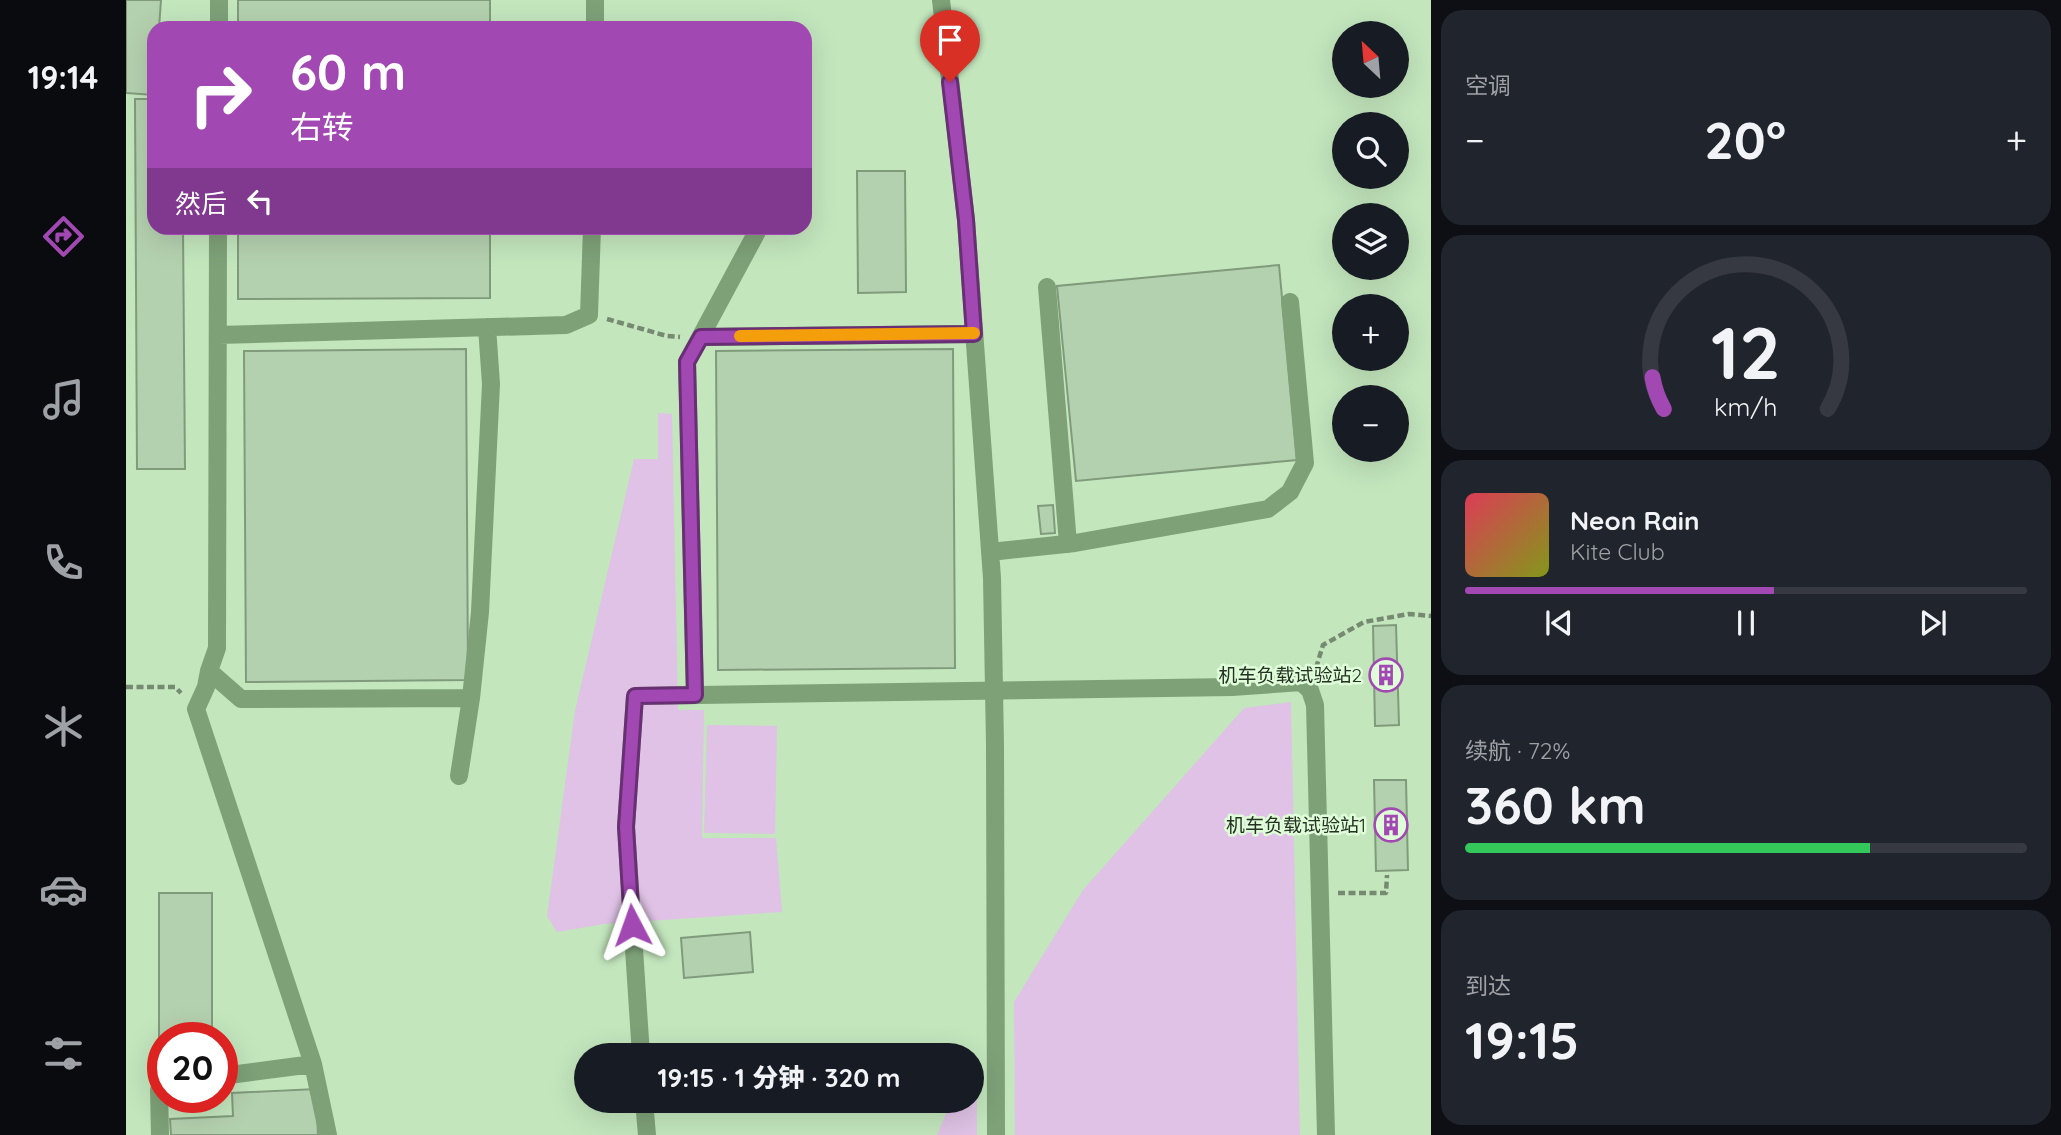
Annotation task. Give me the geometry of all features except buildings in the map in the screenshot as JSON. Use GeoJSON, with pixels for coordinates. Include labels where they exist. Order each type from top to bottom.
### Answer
{"type":"FeatureCollection","features":[{"type":"Feature","properties":{"kind":"lane"},"geometry":{"type":"LineString","coordinates":[[219,0],[219,21]]}},
{"type":"Feature","properties":{"kind":"lane"},"geometry":{"type":"LineString","coordinates":[[595,0],[595,21]]}},
{"type":"Feature","properties":{"kind":"lane"},"geometry":{"type":"LineString","coordinates":[[941,0],[966,220],[990,552],[994,690],[996,1135]]}},
{"type":"Feature","properties":{"kind":"lane"},"geometry":{"type":"LineString","coordinates":[[218,235],[216,648],[206,687],[196,709],[313,1064],[328,1135]]}},
{"type":"Feature","properties":{"kind":"lane"},"geometry":{"type":"LineString","coordinates":[[218,335],[565,325],[589,315],[592,235]]}},
{"type":"Feature","properties":{"kind":"lane"},"geometry":{"type":"LineString","coordinates":[[695,695],[687,362],[755,235]]}},
{"type":"Feature","properties":{"kind":"lane"},"geometry":{"type":"LineString","coordinates":[[1046,287],[1068,544]]}},
{"type":"Feature","properties":{"kind":"lane"},"geometry":{"type":"LineString","coordinates":[[990,552],[1068,544],[1268,509],[1290,492],[1305,463],[1290,302]]}},
{"type":"Feature","properties":{"kind":"lane"},"geometry":{"type":"LineString","coordinates":[[460,776],[480,612],[490,398],[487,327]]}},
{"type":"Feature","properties":{"kind":"lane"},"geometry":{"type":"LineString","coordinates":[[701,337],[974,334]]}},
{"type":"Feature","properties":{"kind":"lane"},"geometry":{"type":"LineString","coordinates":[[209,671],[241,699],[471,698]]}},
{"type":"Feature","properties":{"kind":"lane"},"geometry":{"type":"LineString","coordinates":[[640,1043],[626,827],[635,696],[1218,687],[1301,682],[1310,690],[1315,705],[1326,1135]]}},
{"type":"Feature","properties":{"kind":"lane"},"geometry":{"type":"LineString","coordinates":[[238,1074],[313,1064]]}},
{"type":"Feature","properties":{"kind":"lane"},"geometry":{"type":"LineString","coordinates":[[160,1113],[160,1135]]}},
{"type":"Feature","properties":{"kind":"lane"},"geometry":{"type":"LineString","coordinates":[[645,1113],[647,1135]]}},
{"type":"Feature","properties":{"kind":"path"},"geometry":{"type":"LineString","coordinates":[[589,315],[667,337],[701,337]]}},
{"type":"Feature","properties":{"kind":"path"},"geometry":{"type":"LineString","coordinates":[[1310,690],[1323,645],[1364,622],[1409,614],[1431,616]]}},
{"type":"Feature","properties":{"kind":"path"},"geometry":{"type":"LineString","coordinates":[[126,687],[175,687],[196,709]]}},
{"type":"Feature","properties":{"kind":"path"},"geometry":{"type":"LineString","coordinates":[[1320,892],[1386,893],[1387,875]]}},
{"type":"Feature","properties":{"kind":"shaded area"},"geometry":{"type":"Polygon","coordinates":[[[126,0],[1431,0],[1431,1135],[126,1135],[126,0]]]}},
{"type":"Feature","properties":{"kind":"shaded area"},"geometry":{"type":"Polygon","coordinates":[[[658,413],[672,414],[678,710],[704,710],[702,838],[776,838],[782,912],[604,924],[557,932],[547,916],[575,711],[634,459],[658,459],[658,413]]]}},
{"type":"Feature","properties":{"kind":"shaded area"},"geometry":{"type":"Polygon","coordinates":[[[1291,702],[1300,1135],[1015,1135],[1014,1002],[1083,890],[1244,708],[1291,702]]]}},
{"type":"Feature","properties":{"kind":"shaded area"},"geometry":{"type":"Polygon","coordinates":[[[707,725],[777,726],[775,834],[704,833],[707,725]]]}},
{"type":"Feature","properties":{"kind":"shaded area"},"geometry":{"type":"Polygon","coordinates":[[[946,1113],[977,1113],[977,1135],[937,1135],[946,1113]]]}},
{"type":"Feature","properties":{"kind":"slow traffic"},"geometry":{"type":"LineString","coordinates":[[740,336],[974,333]]}},
{"type":"Feature","properties":{"kind":"place","name":"机车负载试验站2"},"geometry":{"type":"Point","coordinates":[1386,675]}},
{"type":"Feature","properties":{"kind":"place","name":"机车负载试验站1"},"geometry":{"type":"Point","coordinates":[1391,825]}},
{"type":"Feature","properties":{"kind":"route"},"geometry":{"type":"LineString","coordinates":[[632,925],[626,827],[635,696],[695,695],[687,362],[701,337],[974,334],[966,220],[950,82]]}}]}
